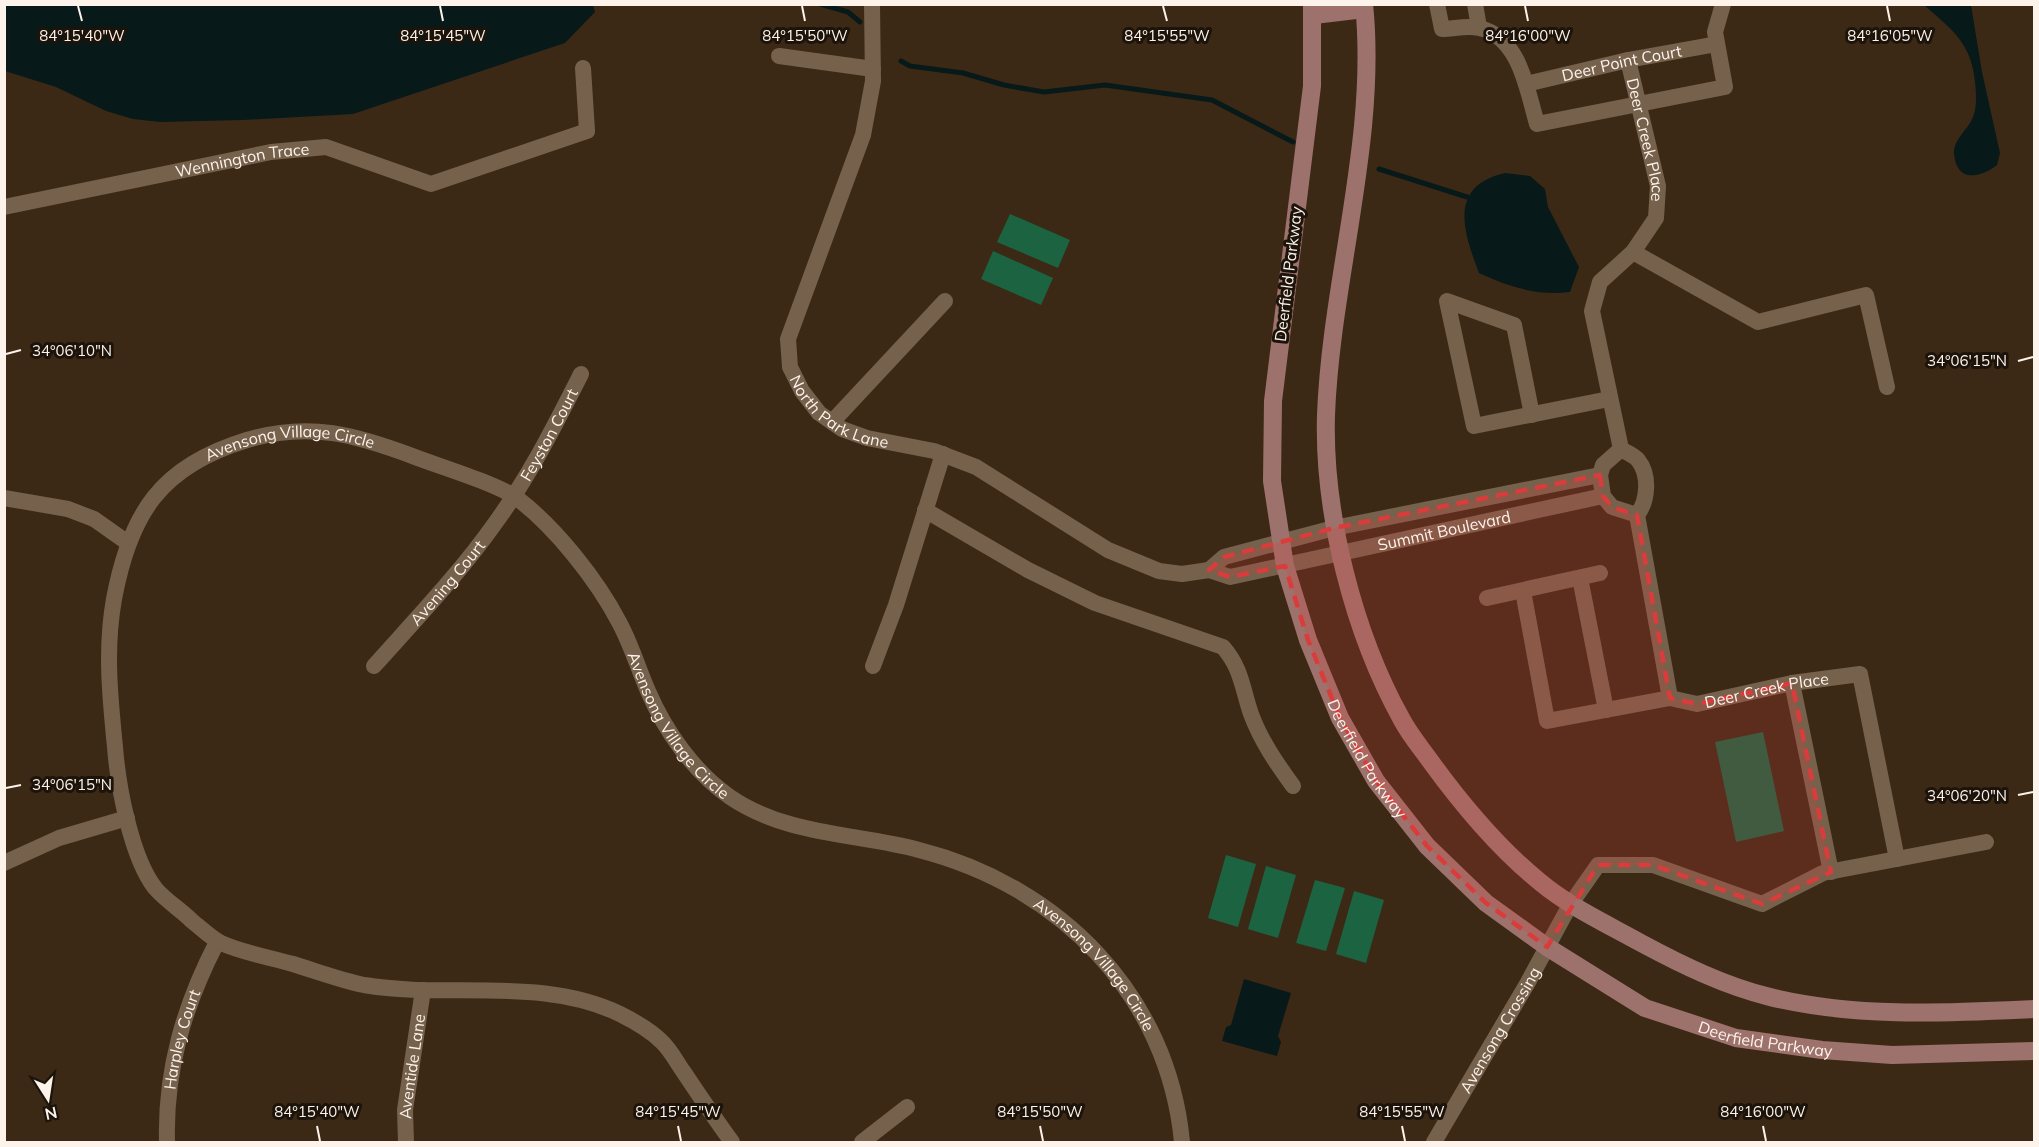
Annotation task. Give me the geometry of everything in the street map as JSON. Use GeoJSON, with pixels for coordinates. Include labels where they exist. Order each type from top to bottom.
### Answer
{"type":"FeatureCollection","features":[{"type":"Feature","properties":{"kind":"main road"},"geometry":{"type":"LineString","coordinates":[[1313,10],[1364,7],[1367,86],[1334,330],[1326,416],[1334,528],[1372,659],[1403,723],[1452,791],[1501,847],[1570,905],[1697,972],[1767,996],[1848,1011],[1897,1013],[2034,1009]]}},
{"type":"Feature","properties":{"kind":"main road","name":"Deerfield Parkway"},"geometry":{"type":"LineString","coordinates":[[1313,10],[1312,86],[1273,401],[1272,481],[1285,566],[1308,640],[1336,708],[1376,781],[1436,854],[1486,903],[1547,947],[1645,1008],[1736,1038],[1881,1055],[2034,1051]]}},
{"type":"Feature","properties":{"kind":"street","name":"North Park Lane"},"geometry":{"type":"LineString","coordinates":[[872,4],[873,69],[863,135],[788,339],[790,367],[802,391],[819,413],[832,422],[867,438],[907,444],[943,454],[985,471],[1108,550],[1159,571],[1182,574],[1209,570],[1230,577],[1285,566]]}},
{"type":"Feature","properties":{"kind":"street"},"geometry":{"type":"LineString","coordinates":[[1437,4],[1442,29],[1479,27],[1502,39],[1521,69],[1537,124],[1725,87],[1715,32],[1723,4]]}},
{"type":"Feature","properties":{"kind":"street"},"geometry":{"type":"LineString","coordinates":[[1475,4],[1479,27]]}},
{"type":"Feature","properties":{"kind":"street","name":"Deer Point Court"},"geometry":{"type":"LineString","coordinates":[[1526,84],[1628,60],[1717,44]]}},
{"type":"Feature","properties":{"kind":"street"},"geometry":{"type":"LineString","coordinates":[[779,56],[873,69]]}},
{"type":"Feature","properties":{"kind":"street","name":"Deer Creek Place"},"geometry":{"type":"LineString","coordinates":[[1621,449],[1592,311],[1600,282],[1633,252],[1656,218],[1658,186],[1628,60]]}},
{"type":"Feature","properties":{"kind":"street","name":"Wennington Trace"},"geometry":{"type":"LineString","coordinates":[[4,207],[271,152],[326,147],[430,184],[587,131],[584,68]]}},
{"type":"Feature","properties":{"kind":"street"},"geometry":{"type":"LineString","coordinates":[[1633,252],[1758,322],[1866,295],[1887,387]]}},
{"type":"Feature","properties":{"kind":"street"},"geometry":{"type":"LineString","coordinates":[[1532,415],[1514,325],[1446,301],[1474,426],[1532,415],[1609,399]]}},
{"type":"Feature","properties":{"kind":"street"},"geometry":{"type":"LineString","coordinates":[[832,422],[945,302]]}},
{"type":"Feature","properties":{"kind":"street","name":"Feyston Court"},"geometry":{"type":"LineString","coordinates":[[514,496],[536,461],[581,374]]}},
{"type":"Feature","properties":{"kind":"street","name":"Avensong Village Circle"},"geometry":{"type":"LineString","coordinates":[[732,1143],[663,1042],[617,1013],[574,998],[494,991],[423,990],[362,984],[217,942],[154,887],[119,791],[108,663],[112,608],[128,543],[138,518],[154,495],[173,476],[239,442],[293,431],[320,430],[361,437],[514,496],[560,540],[595,582],[623,629],[646,687],[672,735],[707,777],[732,798],[808,830],[918,849],[970,866],[1027,895],[1088,940],[1122,983],[1150,1031],[1170,1082],[1182,1143]]}},
{"type":"Feature","properties":{"kind":"street"},"geometry":{"type":"LineString","coordinates":[[1522,591],[1547,721],[1670,698],[1637,515],[1642,508],[1646,493],[1644,471],[1637,459],[1621,449],[1603,465],[1600,475],[1604,496],[1612,507],[1637,515]]}},
{"type":"Feature","properties":{"kind":"street"},"geometry":{"type":"LineString","coordinates":[[873,666],[896,605],[943,454]]}},
{"type":"Feature","properties":{"kind":"street","name":"Summit Boulevard"},"geometry":{"type":"LineString","coordinates":[[1281,542],[1334,528],[1600,475]]}},
{"type":"Feature","properties":{"kind":"street","name":"Avening Court"},"geometry":{"type":"LineString","coordinates":[[374,666],[458,572],[514,496]]}},
{"type":"Feature","properties":{"kind":"street","name":"Summit Boulevard"},"geometry":{"type":"LineString","coordinates":[[1285,566],[1340,552],[1604,496]]}},
{"type":"Feature","properties":{"kind":"street"},"geometry":{"type":"LineString","coordinates":[[4,498],[68,509],[94,519],[128,543]]}},
{"type":"Feature","properties":{"kind":"street"},"geometry":{"type":"LineString","coordinates":[[925,510],[1028,570],[1095,603],[1223,647],[1236,663],[1251,715],[1263,740],[1293,786]]}},
{"type":"Feature","properties":{"kind":"street","name":"North Park Lane"},"geometry":{"type":"LineString","coordinates":[[1209,570],[1224,557],[1281,542]]}},
{"type":"Feature","properties":{"kind":"street"},"geometry":{"type":"LineString","coordinates":[[1487,598],[1600,573]]}},
{"type":"Feature","properties":{"kind":"street"},"geometry":{"type":"LineString","coordinates":[[1580,578],[1606,710]]}},
{"type":"Feature","properties":{"kind":"street","name":"Deer Creek Place"},"geometry":{"type":"LineString","coordinates":[[1670,698],[1697,704],[1792,683],[1860,675],[1897,859]]}},
{"type":"Feature","properties":{"kind":"street"},"geometry":{"type":"LineString","coordinates":[[1792,683],[1831,872]]}},
{"type":"Feature","properties":{"kind":"street"},"geometry":{"type":"LineString","coordinates":[[4,863],[59,838],[127,818]]}},
{"type":"Feature","properties":{"kind":"street"},"geometry":{"type":"LineString","coordinates":[[1547,947],[1570,905],[1598,865],[1653,865],[1762,904],[1823,873],[1986,842]]}},
{"type":"Feature","properties":{"kind":"street","name":"Harpley Court"},"geometry":{"type":"LineString","coordinates":[[167,1143],[169,1085],[180,1030],[198,978],[217,942]]}},
{"type":"Feature","properties":{"kind":"street","name":"Avensong Crossing"},"geometry":{"type":"LineString","coordinates":[[1434,1143],[1547,947]]}},
{"type":"Feature","properties":{"kind":"street","name":"Aventide Lane"},"geometry":{"type":"LineString","coordinates":[[406,1143],[405,1110],[423,990]]}},
{"type":"Feature","properties":{"kind":"street"},"geometry":{"type":"LineString","coordinates":[[862,1143],[907,1107]]}},
{"type":"Feature","properties":{"kind":"highlighted area"},"geometry":{"type":"Polygon","coordinates":[[[1600,475],[1603,496],[1612,507],[1637,515],[1670,698],[1697,704],[1792,683],[1831,872],[1762,904],[1653,865],[1598,865],[1547,947],[1486,903],[1427,846],[1376,781],[1340,718],[1308,640],[1285,566],[1230,577],[1209,570],[1224,557],[1334,528],[1600,475]]]}},
{"type":"Feature","properties":{"kind":"green space"},"geometry":{"type":"Polygon","coordinates":[[[1010,214],[1070,240],[1058,268],[997,242],[1010,214]]]}},
{"type":"Feature","properties":{"kind":"green space"},"geometry":{"type":"Polygon","coordinates":[[[993,251],[1053,278],[1041,305],[981,279],[993,251]]]}},
{"type":"Feature","properties":{"kind":"green space"},"geometry":{"type":"Polygon","coordinates":[[[1763,732],[1784,831],[1736,842],[1715,742],[1763,732]]]}},
{"type":"Feature","properties":{"kind":"green space"},"geometry":{"type":"Polygon","coordinates":[[[1226,855],[1256,864],[1238,927],[1208,918],[1226,855]]]}},
{"type":"Feature","properties":{"kind":"green space"},"geometry":{"type":"Polygon","coordinates":[[[1266,866],[1296,875],[1278,938],[1248,929],[1266,866]]]}},
{"type":"Feature","properties":{"kind":"green space"},"geometry":{"type":"Polygon","coordinates":[[[1315,880],[1345,888],[1326,951],[1296,943],[1315,880]]]}},
{"type":"Feature","properties":{"kind":"green space"},"geometry":{"type":"Polygon","coordinates":[[[1354,891],[1384,900],[1366,963],[1336,954],[1354,891]]]}},
{"type":"Feature","properties":{"kind":"shaded area"},"geometry":{"type":"Polygon","coordinates":[[[5,5],[593,5],[595,12],[565,43],[353,114],[160,122],[133,119],[106,111],[56,87],[5,71],[5,5]]]}},
{"type":"Feature","properties":{"kind":"shaded area"},"geometry":{"type":"Polygon","coordinates":[[[1924,5],[1971,5],[1982,72],[2000,153],[1997,165],[1984,173],[1964,174],[1956,163],[1954,154],[1956,143],[1972,119],[1975,110],[1973,68],[1958,38],[1924,5]]]}},
{"type":"Feature","properties":{"kind":"shaded area"},"geometry":{"type":"Polygon","coordinates":[[[1505,173],[1530,176],[1545,189],[1548,207],[1579,267],[1570,292],[1546,293],[1523,289],[1479,273],[1465,226],[1468,199],[1475,188],[1487,179],[1505,173]]]}},
{"type":"Feature","properties":{"kind":"shaded area"},"geometry":{"type":"Polygon","coordinates":[[[1244,979],[1291,993],[1278,1036],[1281,1042],[1277,1056],[1222,1041],[1226,1027],[1231,1025],[1244,979]]]}},
{"type":"Feature","properties":{"kind":"waterway"},"geometry":{"type":"LineString","coordinates":[[820,4],[848,12],[860,22]]}},
{"type":"Feature","properties":{"kind":"waterway"},"geometry":{"type":"LineString","coordinates":[[901,61],[910,66],[963,73],[1004,85],[1044,92],[1105,85],[1212,100],[1293,142]]}},
{"type":"Feature","properties":{"kind":"waterway"},"geometry":{"type":"LineString","coordinates":[[1379,169],[1467,197]]}}]}
